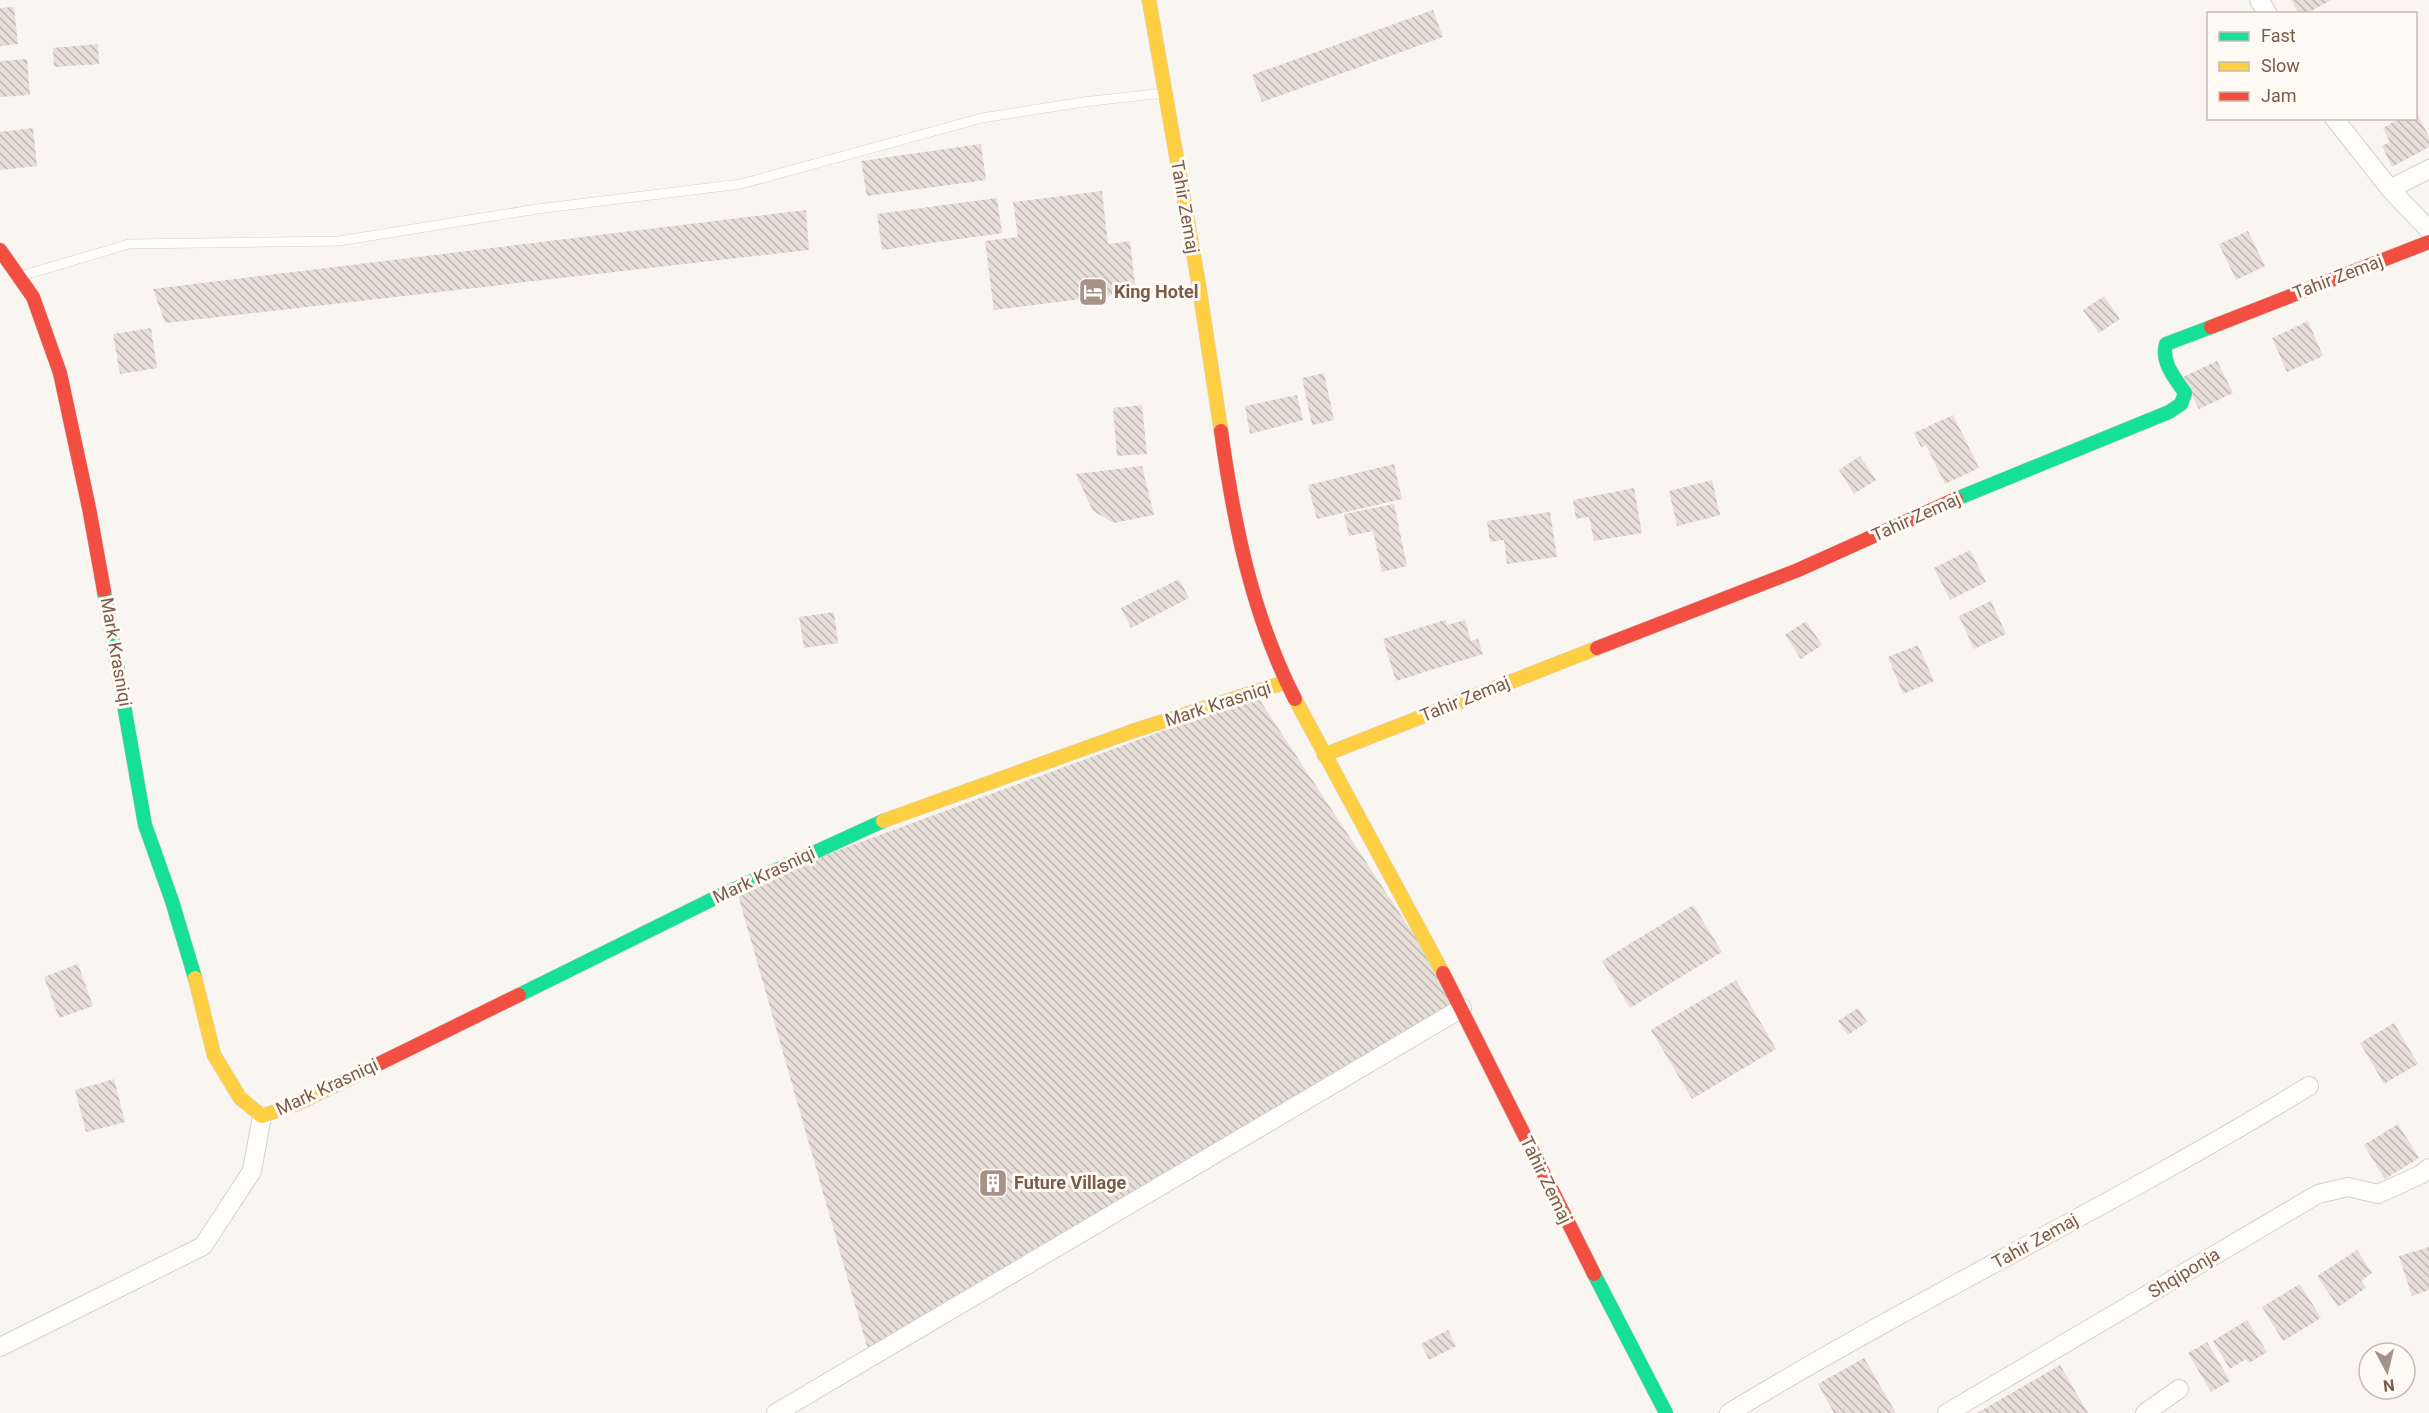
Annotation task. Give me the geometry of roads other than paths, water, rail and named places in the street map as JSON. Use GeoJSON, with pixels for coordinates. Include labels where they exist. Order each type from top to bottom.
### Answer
{"type":"FeatureCollection","features":[{"type":"Feature","properties":{"kind":"street","name":"Tahir Zemaj"},"geometry":{"type":"LineString","coordinates":[[1149,0],[1199,286],[1232,507],[1246,569],[1262,621],[1286,682],[1462,1008],[1552,1194],[1666,1413]]}},
{"type":"Feature","properties":{"kind":"street"},"geometry":{"type":"LineString","coordinates":[[2336,120],[2390,189],[2429,230]]}},
{"type":"Feature","properties":{"kind":"street"},"geometry":{"type":"LineString","coordinates":[[2390,189],[2429,168]]}},
{"type":"Feature","properties":{"kind":"street","name":"Tahir Zemaj"},"geometry":{"type":"LineString","coordinates":[[1324,755],[1798,570],[1960,497],[2169,412],[2181,404],[2185,393],[2164,360],[2163,352],[2166,344],[2429,242]]}},
{"type":"Feature","properties":{"kind":"street","name":"Mark Krasniqi"},"geometry":{"type":"LineString","coordinates":[[0,250],[33,297],[60,373],[89,508],[145,825],[172,901],[200,995],[214,1055],[240,1098],[262,1116]]}},
{"type":"Feature","properties":{"kind":"street","name":"Mark Krasniqi"},"geometry":{"type":"LineString","coordinates":[[262,1116],[301,1102],[717,897],[890,818],[1133,731],[1286,682]]}},
{"type":"Feature","properties":{"kind":"street"},"geometry":{"type":"LineString","coordinates":[[776,1413],[1462,1008]]}},
{"type":"Feature","properties":{"kind":"street","name":"Tahir Zemaj"},"geometry":{"type":"LineString","coordinates":[[1729,1413],[1810,1364],[2222,1139],[2309,1086]]}},
{"type":"Feature","properties":{"kind":"street","name":"Mark Krasniqi"},"geometry":{"type":"LineString","coordinates":[[0,1347],[203,1246],[252,1171],[262,1116]]}},
{"type":"Feature","properties":{"kind":"street","name":"Shqiponja"},"geometry":{"type":"LineString","coordinates":[[1947,1413],[2318,1194],[2348,1187],[2378,1194],[2420,1175],[2429,1167]]}},
{"type":"Feature","properties":{"kind":"street"},"geometry":{"type":"LineString","coordinates":[[2145,1413],[2179,1389]]}},
{"type":"Feature","properties":{"kind":"lane"},"geometry":{"type":"LineString","coordinates":[[19,277],[129,244],[339,241],[537,209],[741,184],[982,118],[1083,102],[1165,93]]}},
{"type":"Feature","properties":{"kind":"place","name":"King Hotel"},"geometry":{"type":"Point","coordinates":[1093,292]}},
{"type":"Feature","properties":{"kind":"place","name":"Future Village"},"geometry":{"type":"Point","coordinates":[993,1183]}}]}
